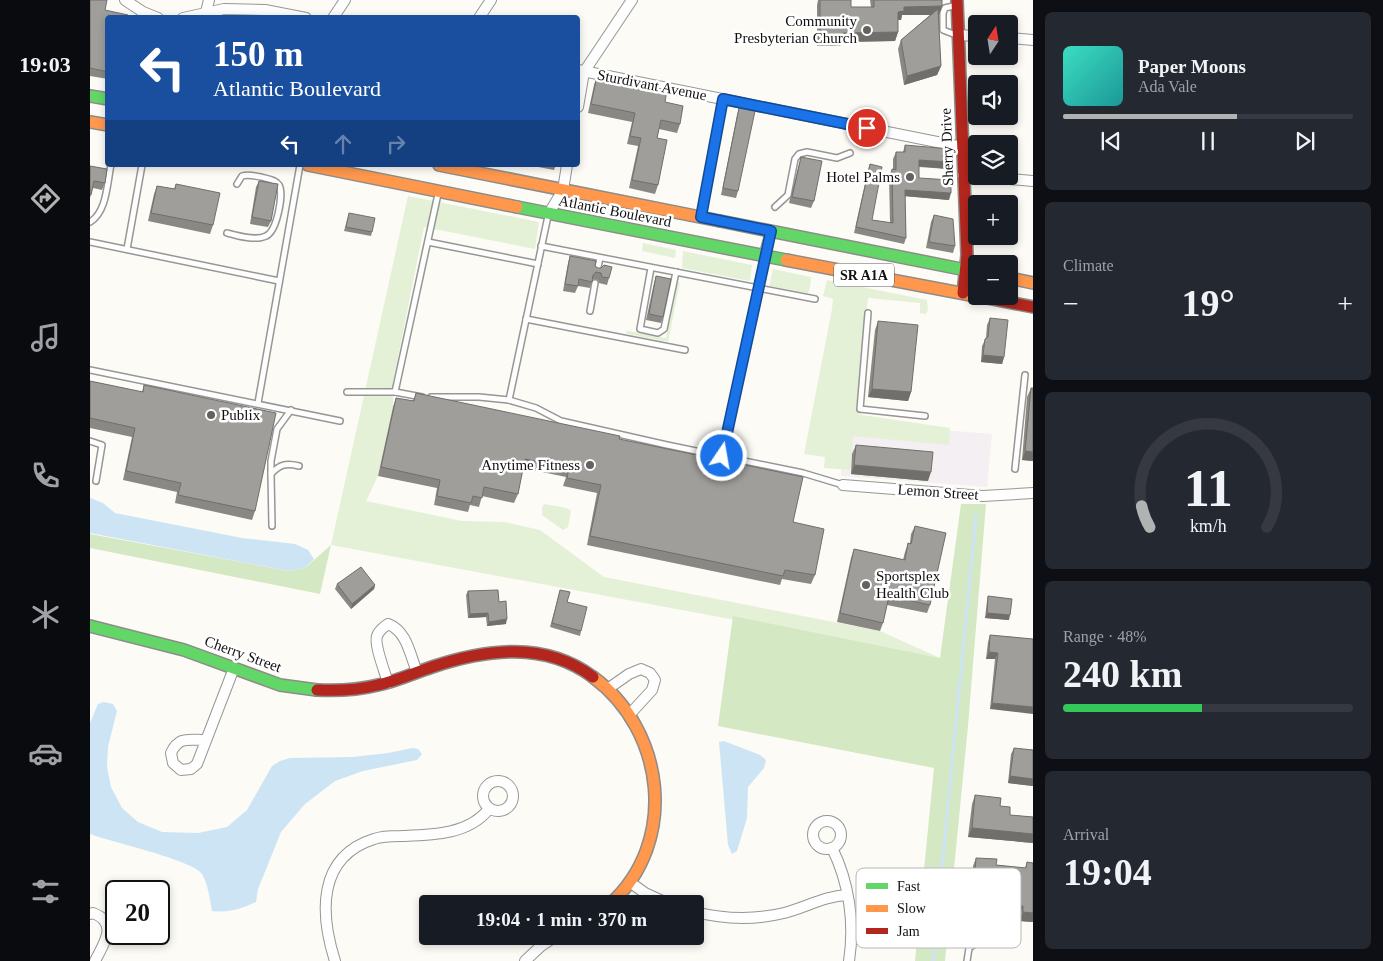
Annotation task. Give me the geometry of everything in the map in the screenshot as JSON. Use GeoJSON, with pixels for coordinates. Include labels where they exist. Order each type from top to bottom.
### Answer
{"type":"FeatureCollection","features":[{"type":"Feature","properties":{"kind":"main road","name":"Sherry Drive"},"geometry":{"type":"LineString","coordinates":[[958,2],[963,175],[968,259]]}},
{"type":"Feature","properties":{"kind":"main road"},"geometry":{"type":"LineString","coordinates":[[90,96],[105,98]]}},
{"type":"Feature","properties":{"kind":"main road"},"geometry":{"type":"LineString","coordinates":[[90,122],[105,124]]}},
{"type":"Feature","properties":{"kind":"main road","name":"Atlantic Boulevard"},"geometry":{"type":"LineString","coordinates":[[318,167],[968,295]]}},
{"type":"Feature","properties":{"kind":"main road","name":"Atlantic Boulevard"},"geometry":{"type":"LineString","coordinates":[[453,167],[502,174],[563,190],[968,270]]}},
{"type":"Feature","properties":{"kind":"main road","name":"Sherry Drive"},"geometry":{"type":"LineString","coordinates":[[963,294],[968,280]]}},
{"type":"Feature","properties":{"kind":"main road"},"geometry":{"type":"LineString","coordinates":[[1018,280],[1033,283]]}},
{"type":"Feature","properties":{"kind":"main road","name":"Atlantic Boulevard"},"geometry":{"type":"LineString","coordinates":[[1018,304],[1033,307]]}},
{"type":"Feature","properties":{"kind":"main road","name":"Cherry Street"},"geometry":{"type":"LineString","coordinates":[[90,626],[166,644],[198,654],[270,682],[308,690],[347,690],[388,683],[467,656],[505,649],[535,652],[567,660],[592,673],[608,688],[630,714],[642,736],[654,777],[656,802],[648,842],[637,874],[622,895]]}},
{"type":"Feature","properties":{"kind":"street"},"geometry":{"type":"LineString","coordinates":[[125,0],[142,12],[150,15]]}},
{"type":"Feature","properties":{"kind":"street"},"geometry":{"type":"LineString","coordinates":[[206,12],[209,0]]}},
{"type":"Feature","properties":{"kind":"street"},"geometry":{"type":"LineString","coordinates":[[335,15],[345,0]]}},
{"type":"Feature","properties":{"kind":"street"},"geometry":{"type":"LineString","coordinates":[[481,15],[491,0]]}},
{"type":"Feature","properties":{"kind":"street"},"geometry":{"type":"LineString","coordinates":[[581,71],[632,0]]}},
{"type":"Feature","properties":{"kind":"street"},"geometry":{"type":"LineString","coordinates":[[194,15],[224,9],[265,10],[291,15]]}},
{"type":"Feature","properties":{"kind":"street"},"geometry":{"type":"LineString","coordinates":[[958,35],[968,36]]}},
{"type":"Feature","properties":{"kind":"street"},"geometry":{"type":"LineString","coordinates":[[1018,39],[1033,40]]}},
{"type":"Feature","properties":{"kind":"street","name":"Sturdivant Avenue"},"geometry":{"type":"LineString","coordinates":[[581,71],[962,147]]}},
{"type":"Feature","properties":{"kind":"street"},"geometry":{"type":"LineString","coordinates":[[549,213],[563,190],[567,167]]}},
{"type":"Feature","properties":{"kind":"street"},"geometry":{"type":"LineString","coordinates":[[963,175],[1033,182]]}},
{"type":"Feature","properties":{"kind":"street"},"geometry":{"type":"LineString","coordinates":[[764,256],[771,231]]}},
{"type":"Feature","properties":{"kind":"street","name":"Lemon Street"},"geometry":{"type":"LineString","coordinates":[[843,485],[983,496],[1033,493]]}},
{"type":"Feature","properties":{"kind":"street"},"geometry":{"type":"LineString","coordinates":[[388,683],[377,646],[377,636],[388,624],[402,632],[417,672]]}},
{"type":"Feature","properties":{"kind":"street"},"geometry":{"type":"LineString","coordinates":[[206,740],[234,668]]}},
{"type":"Feature","properties":{"kind":"street"},"geometry":{"type":"LineString","coordinates":[[608,688],[629,674],[641,669],[650,673],[655,680],[652,690],[630,714]]}},
{"type":"Feature","properties":{"kind":"street"},"geometry":{"type":"LineString","coordinates":[[335,961],[330,946],[324,905],[330,878],[340,861],[354,849],[375,838],[439,835],[461,829],[482,818],[489,809]]}},
{"type":"Feature","properties":{"kind":"street"},"geometry":{"type":"LineString","coordinates":[[832,848],[844,880],[851,921],[849,961]]}},
{"type":"Feature","properties":{"kind":"street"},"geometry":{"type":"LineString","coordinates":[[631,883],[649,895]]}},
{"type":"Feature","properties":{"kind":"street"},"geometry":{"type":"LineString","coordinates":[[704,914],[737,917],[764,916],[783,913],[824,899],[847,895]]}},
{"type":"Feature","properties":{"kind":"street"},"geometry":{"type":"LineString","coordinates":[[90,914],[100,915],[107,921],[109,928],[95,961]]}},
{"type":"Feature","properties":{"kind":"street"},"geometry":{"type":"LineString","coordinates":[[524,961],[544,945]]}},
{"type":"Feature","properties":{"kind":"lane"},"geometry":{"type":"LineString","coordinates":[[701,217],[723,99]]}},
{"type":"Feature","properties":{"kind":"lane"},"geometry":{"type":"LineString","coordinates":[[775,207],[788,195],[795,159],[799,154],[807,152],[836,158],[850,153]]}},
{"type":"Feature","properties":{"kind":"lane"},"geometry":{"type":"LineString","coordinates":[[90,222],[98,216],[105,195],[111,167]]}},
{"type":"Feature","properties":{"kind":"lane"},"geometry":{"type":"LineString","coordinates":[[127,249],[142,167]]}},
{"type":"Feature","properties":{"kind":"lane"},"geometry":{"type":"LineString","coordinates":[[258,403],[300,167]]}},
{"type":"Feature","properties":{"kind":"lane"},"geometry":{"type":"LineString","coordinates":[[227,233],[243,237],[265,237],[275,225],[281,198],[280,187],[273,180],[247,174],[242,176],[237,184]]}},
{"type":"Feature","properties":{"kind":"lane"},"geometry":{"type":"LineString","coordinates":[[394,392],[438,191]]}},
{"type":"Feature","properties":{"kind":"lane"},"geometry":{"type":"LineString","coordinates":[[509,400],[549,213]]}},
{"type":"Feature","properties":{"kind":"lane"},"geometry":{"type":"LineString","coordinates":[[90,242],[280,281]]}},
{"type":"Feature","properties":{"kind":"lane"},"geometry":{"type":"LineString","coordinates":[[428,242],[538,264]]}},
{"type":"Feature","properties":{"kind":"lane"},"geometry":{"type":"LineString","coordinates":[[542,246],[815,299]]}},
{"type":"Feature","properties":{"kind":"lane"},"geometry":{"type":"LineString","coordinates":[[722,456],[764,256]]}},
{"type":"Feature","properties":{"kind":"lane"},"geometry":{"type":"LineString","coordinates":[[597,271],[600,258]]}},
{"type":"Feature","properties":{"kind":"lane"},"geometry":{"type":"LineString","coordinates":[[651,268],[640,329],[658,333],[664,329],[676,272]]}},
{"type":"Feature","properties":{"kind":"lane"},"geometry":{"type":"LineString","coordinates":[[590,311],[595,282]]}},
{"type":"Feature","properties":{"kind":"lane"},"geometry":{"type":"LineString","coordinates":[[868,313],[860,410],[925,416]]}},
{"type":"Feature","properties":{"kind":"lane"},"geometry":{"type":"LineString","coordinates":[[526,319],[685,350]]}},
{"type":"Feature","properties":{"kind":"lane"},"geometry":{"type":"LineString","coordinates":[[90,370],[340,421]]}},
{"type":"Feature","properties":{"kind":"lane"},"geometry":{"type":"LineString","coordinates":[[1015,469],[1025,375]]}},
{"type":"Feature","properties":{"kind":"lane"},"geometry":{"type":"LineString","coordinates":[[346,392],[394,392],[425,397],[480,397],[509,400],[536,408],[561,421],[803,472],[843,485]]}},
{"type":"Feature","properties":{"kind":"lane"},"geometry":{"type":"LineString","coordinates":[[272,526],[270,460],[276,430],[291,410]]}},
{"type":"Feature","properties":{"kind":"lane"},"geometry":{"type":"LineString","coordinates":[[90,441],[102,445],[96,481]]}},
{"type":"Feature","properties":{"kind":"lane"},"geometry":{"type":"LineString","coordinates":[[271,474],[278,466],[287,463],[299,466]]}},
{"type":"Feature","properties":{"kind":"lane"},"geometry":{"type":"LineString","coordinates":[[967,961],[969,948]]}},
{"type":"Feature","properties":{"kind":"shaded area"},"geometry":{"type":"Polygon","coordinates":[[[844,422],[992,434],[987,487],[841,476],[844,422]]]}},
{"type":"Feature","properties":{"kind":"green space"},"geometry":{"type":"Polygon","coordinates":[[[408,196],[539,222],[535,249],[424,227],[393,382],[393,407],[378,476],[366,501],[462,521],[505,522],[540,530],[604,577],[880,631],[940,658],[331,545],[408,196]]]}},
{"type":"Feature","properties":{"kind":"green space"},"geometry":{"type":"Polygon","coordinates":[[[643,243],[676,250],[675,258],[642,251],[643,243]]]}},
{"type":"Feature","properties":{"kind":"green space"},"geometry":{"type":"Polygon","coordinates":[[[683,251],[752,265],[750,281],[682,268],[683,251]]]}},
{"type":"Feature","properties":{"kind":"green space"},"geometry":{"type":"Polygon","coordinates":[[[773,269],[811,277],[808,293],[769,286],[773,269]]]}},
{"type":"Feature","properties":{"kind":"green space"},"geometry":{"type":"Polygon","coordinates":[[[827,280],[927,300],[928,310],[926,314],[920,313],[920,303],[868,298],[856,409],[862,415],[950,428],[949,445],[853,436],[851,470],[824,468],[825,457],[804,454],[832,309],[833,299],[823,296],[827,280]]]}},
{"type":"Feature","properties":{"kind":"green space"},"geometry":{"type":"Polygon","coordinates":[[[680,282],[668,342],[627,334],[626,332],[628,331],[666,338],[677,286],[680,282]]]}},
{"type":"Feature","properties":{"kind":"green space"},"geometry":{"type":"Polygon","coordinates":[[[544,504],[567,508],[571,511],[568,527],[563,530],[542,515],[544,504]]]}},
{"type":"Feature","properties":{"kind":"green space"},"geometry":{"type":"Polygon","coordinates":[[[961,504],[986,504],[954,868],[924,868],[934,768],[718,726],[733,616],[940,658],[961,504]]]}},
{"type":"Feature","properties":{"kind":"green space"},"geometry":{"type":"Polygon","coordinates":[[[90,534],[289,571],[305,568],[331,545],[320,594],[90,548],[90,534]]]}},
{"type":"Feature","properties":{"kind":"green space"},"geometry":{"type":"Polygon","coordinates":[[[916,948],[946,948],[945,961],[915,961],[916,948]]]}},
{"type":"Feature","properties":{"kind":"water"},"geometry":{"type":"Polygon","coordinates":[[[90,498],[103,503],[115,513],[242,538],[295,544],[308,550],[314,559],[305,568],[289,571],[90,533],[90,498]]]}},
{"type":"Feature","properties":{"kind":"water"},"geometry":{"type":"Polygon","coordinates":[[[104,702],[113,704],[117,711],[108,747],[107,767],[111,787],[122,808],[138,822],[162,832],[198,833],[227,827],[247,810],[272,766],[290,758],[352,757],[413,748],[418,749],[422,754],[417,760],[363,771],[335,781],[305,804],[281,832],[258,889],[256,902],[234,910],[212,911],[206,882],[202,874],[195,869],[168,857],[90,834],[90,723],[98,704],[104,702]]]}},
{"type":"Feature","properties":{"kind":"water"},"geometry":{"type":"Polygon","coordinates":[[[724,741],[760,755],[766,760],[764,768],[748,787],[747,818],[737,851],[732,854],[728,845],[719,742],[724,741]]]}},
{"type":"Feature","properties":{"kind":"building"},"geometry":{"type":"Polygon","coordinates":[[[90,0],[107,0],[105,10],[128,15],[105,15],[105,71],[90,68],[90,0]]]}},
{"type":"Feature","properties":{"kind":"building"},"geometry":{"type":"Polygon","coordinates":[[[820,0],[851,0],[851,7],[874,7],[874,0],[942,0],[942,6],[904,7],[904,11],[898,12],[898,32],[843,33],[843,38],[820,38],[820,0]]]}},
{"type":"Feature","properties":{"kind":"building"},"geometry":{"type":"Polygon","coordinates":[[[938,9],[941,66],[907,76],[901,40],[938,9]]]}},
{"type":"Feature","properties":{"kind":"building"},"geometry":{"type":"Polygon","coordinates":[[[597,76],[667,90],[665,102],[683,106],[680,124],[661,120],[657,138],[667,140],[658,185],[632,180],[641,138],[630,136],[635,113],[591,104],[597,76]]]}},
{"type":"Feature","properties":{"kind":"building"},"geometry":{"type":"Polygon","coordinates":[[[739,108],[755,111],[738,191],[723,188],[739,108]]]}},
{"type":"Feature","properties":{"kind":"building"},"geometry":{"type":"Polygon","coordinates":[[[905,145],[950,149],[950,162],[919,160],[919,178],[951,180],[951,193],[905,190],[906,238],[856,227],[870,164],[882,167],[872,220],[893,223],[892,169],[896,170],[896,152],[905,152],[905,145]]]}},
{"type":"Feature","properties":{"kind":"building"},"geometry":{"type":"Polygon","coordinates":[[[801,157],[822,161],[814,201],[792,197],[801,157]]]}},
{"type":"Feature","properties":{"kind":"building"},"geometry":{"type":"Polygon","coordinates":[[[90,166],[107,169],[105,183],[94,181],[91,195],[90,194],[90,166]]]}},
{"type":"Feature","properties":{"kind":"building"},"geometry":{"type":"Polygon","coordinates":[[[259,181],[278,184],[271,221],[252,217],[259,181]]]}},
{"type":"Feature","properties":{"kind":"building"},"geometry":{"type":"Polygon","coordinates":[[[176,184],[220,193],[213,225],[151,213],[157,186],[175,189],[176,184]]]}},
{"type":"Feature","properties":{"kind":"building"},"geometry":{"type":"Polygon","coordinates":[[[349,213],[375,218],[372,232],[346,227],[349,213]]]}},
{"type":"Feature","properties":{"kind":"building"},"geometry":{"type":"Polygon","coordinates":[[[934,215],[953,219],[955,246],[929,242],[934,215]]]}},
{"type":"Feature","properties":{"kind":"building"},"geometry":{"type":"Polygon","coordinates":[[[570,256],[596,261],[595,266],[598,268],[604,265],[612,267],[609,278],[602,277],[601,273],[596,272],[593,275],[592,282],[579,279],[578,286],[565,284],[570,256]]]}},
{"type":"Feature","properties":{"kind":"building"},"geometry":{"type":"Polygon","coordinates":[[[656,276],[671,279],[663,317],[649,314],[656,276]]]}},
{"type":"Feature","properties":{"kind":"building"},"geometry":{"type":"Polygon","coordinates":[[[990,318],[1008,320],[1004,357],[983,355],[985,339],[988,337],[990,318]]]}},
{"type":"Feature","properties":{"kind":"building"},"geometry":{"type":"Polygon","coordinates":[[[878,321],[918,325],[911,392],[872,389],[878,321]]]}},
{"type":"Feature","properties":{"kind":"building"},"geometry":{"type":"Polygon","coordinates":[[[90,381],[143,392],[144,385],[276,413],[255,511],[178,495],[181,483],[126,471],[135,428],[90,418],[90,381]]]}},
{"type":"Feature","properties":{"kind":"building"},"geometry":{"type":"Polygon","coordinates":[[[1031,388],[1033,388],[1033,452],[1025,451],[1031,388]]]}},
{"type":"Feature","properties":{"kind":"building"},"geometry":{"type":"Polygon","coordinates":[[[416,393],[620,436],[619,439],[803,477],[793,522],[824,529],[815,575],[785,570],[783,576],[590,536],[601,485],[567,478],[569,468],[525,459],[518,494],[484,487],[482,498],[473,496],[471,503],[437,496],[440,480],[381,467],[396,398],[414,401],[416,393]]]}},
{"type":"Feature","properties":{"kind":"building"},"geometry":{"type":"Polygon","coordinates":[[[856,445],[933,452],[931,472],[854,465],[856,445]]]}},
{"type":"Feature","properties":{"kind":"building"},"geometry":{"type":"Polygon","coordinates":[[[915,526],[946,533],[930,605],[889,596],[883,623],[840,613],[854,549],[905,560],[908,543],[911,544],[915,526]]]}},
{"type":"Feature","properties":{"kind":"building"},"geometry":{"type":"Polygon","coordinates":[[[361,567],[375,585],[352,604],[337,584],[361,567]]]}},
{"type":"Feature","properties":{"kind":"building"},"geometry":{"type":"Polygon","coordinates":[[[498,590],[499,602],[506,601],[507,619],[489,622],[488,613],[470,614],[468,591],[498,590]]]}},
{"type":"Feature","properties":{"kind":"building"},"geometry":{"type":"Polygon","coordinates":[[[560,590],[570,592],[567,602],[587,607],[581,631],[552,623],[560,590]]]}},
{"type":"Feature","properties":{"kind":"building"},"geometry":{"type":"Polygon","coordinates":[[[988,596],[1012,599],[1010,615],[987,613],[988,596]]]}},
{"type":"Feature","properties":{"kind":"building"},"geometry":{"type":"Polygon","coordinates":[[[990,635],[1033,639],[1033,707],[992,703],[998,653],[989,652],[990,635]]]}},
{"type":"Feature","properties":{"kind":"building"},"geometry":{"type":"Polygon","coordinates":[[[1014,748],[1033,750],[1033,779],[1010,776],[1014,748]]]}},
{"type":"Feature","properties":{"kind":"building"},"geometry":{"type":"Polygon","coordinates":[[[975,795],[1001,798],[1000,806],[1010,807],[1010,815],[1033,817],[1033,834],[972,828],[975,795]]]}},
{"type":"Feature","properties":{"kind":"building"},"geometry":{"type":"Polygon","coordinates":[[[976,858],[997,859],[996,865],[1026,868],[1027,862],[1033,863],[1033,913],[1023,912],[1023,906],[1021,906],[1021,868],[975,868],[976,858]]]}},
{"type":"Feature","properties":{"kind":"waterway"},"geometry":{"type":"LineString","coordinates":[[942,868],[976,515]]}},
{"type":"Feature","properties":{"kind":"waterway"},"geometry":{"type":"LineString","coordinates":[[933,961],[934,948]]}},
{"type":"Feature","properties":{"kind":"traffic: fast"},"geometry":{"type":"LineString","coordinates":[[90,96],[105,98]]}},
{"type":"Feature","properties":{"kind":"traffic: fast"},"geometry":{"type":"LineString","coordinates":[[517,207],[786,260]]}},
{"type":"Feature","properties":{"kind":"traffic: fast"},"geometry":{"type":"LineString","coordinates":[[720,221],[968,270]]}},
{"type":"Feature","properties":{"kind":"traffic: fast"},"geometry":{"type":"LineString","coordinates":[[90,626],[184,650],[280,685],[317,690]]}},
{"type":"Feature","properties":{"kind":"traffic: slow"},"geometry":{"type":"LineString","coordinates":[[90,122],[105,124]]}},
{"type":"Feature","properties":{"kind":"traffic: slow"},"geometry":{"type":"LineString","coordinates":[[318,167],[517,207]]}},
{"type":"Feature","properties":{"kind":"traffic: slow"},"geometry":{"type":"LineString","coordinates":[[449,167],[720,221]]}},
{"type":"Feature","properties":{"kind":"traffic: slow"},"geometry":{"type":"LineString","coordinates":[[786,260],[968,294]]}},
{"type":"Feature","properties":{"kind":"traffic: slow"},"geometry":{"type":"LineString","coordinates":[[1018,280],[1033,283]]}},
{"type":"Feature","properties":{"kind":"traffic: slow"},"geometry":{"type":"LineString","coordinates":[[593,677],[617,699],[636,726],[648,756],[654,787],[654,819],[647,850],[632,879],[618,895]]}},
{"type":"Feature","properties":{"kind":"traffic: jam"},"geometry":{"type":"LineString","coordinates":[[957,0],[967,255],[963,293]]}},
{"type":"Feature","properties":{"kind":"traffic: jam"},"geometry":{"type":"LineString","coordinates":[[1018,304],[1033,307]]}},
{"type":"Feature","properties":{"kind":"traffic: jam"},"geometry":{"type":"LineString","coordinates":[[317,690],[348,690],[370,687],[452,661],[473,656],[515,652],[535,653],[555,658],[575,665],[593,677]]}},
{"type":"Feature","properties":{"kind":"place","name":"Community Presbyterian Church"},"geometry":{"type":"Point","coordinates":[867,30]}},
{"type":"Feature","properties":{"kind":"place","name":"Hotel Palms"},"geometry":{"type":"Point","coordinates":[910,177]}},
{"type":"Feature","properties":{"kind":"place","name":"Publix"},"geometry":{"type":"Point","coordinates":[211,415]}},
{"type":"Feature","properties":{"kind":"place","name":"Anytime Fitness"},"geometry":{"type":"Point","coordinates":[590,465]}},
{"type":"Feature","properties":{"kind":"place","name":"Sportsplex Health Club"},"geometry":{"type":"Point","coordinates":[866,585]}},
{"type":"Feature","properties":{"kind":"route"},"geometry":{"type":"LineString","coordinates":[[722,456],[764,256],[771,231],[701,217],[723,99],[867,128]]}}]}
